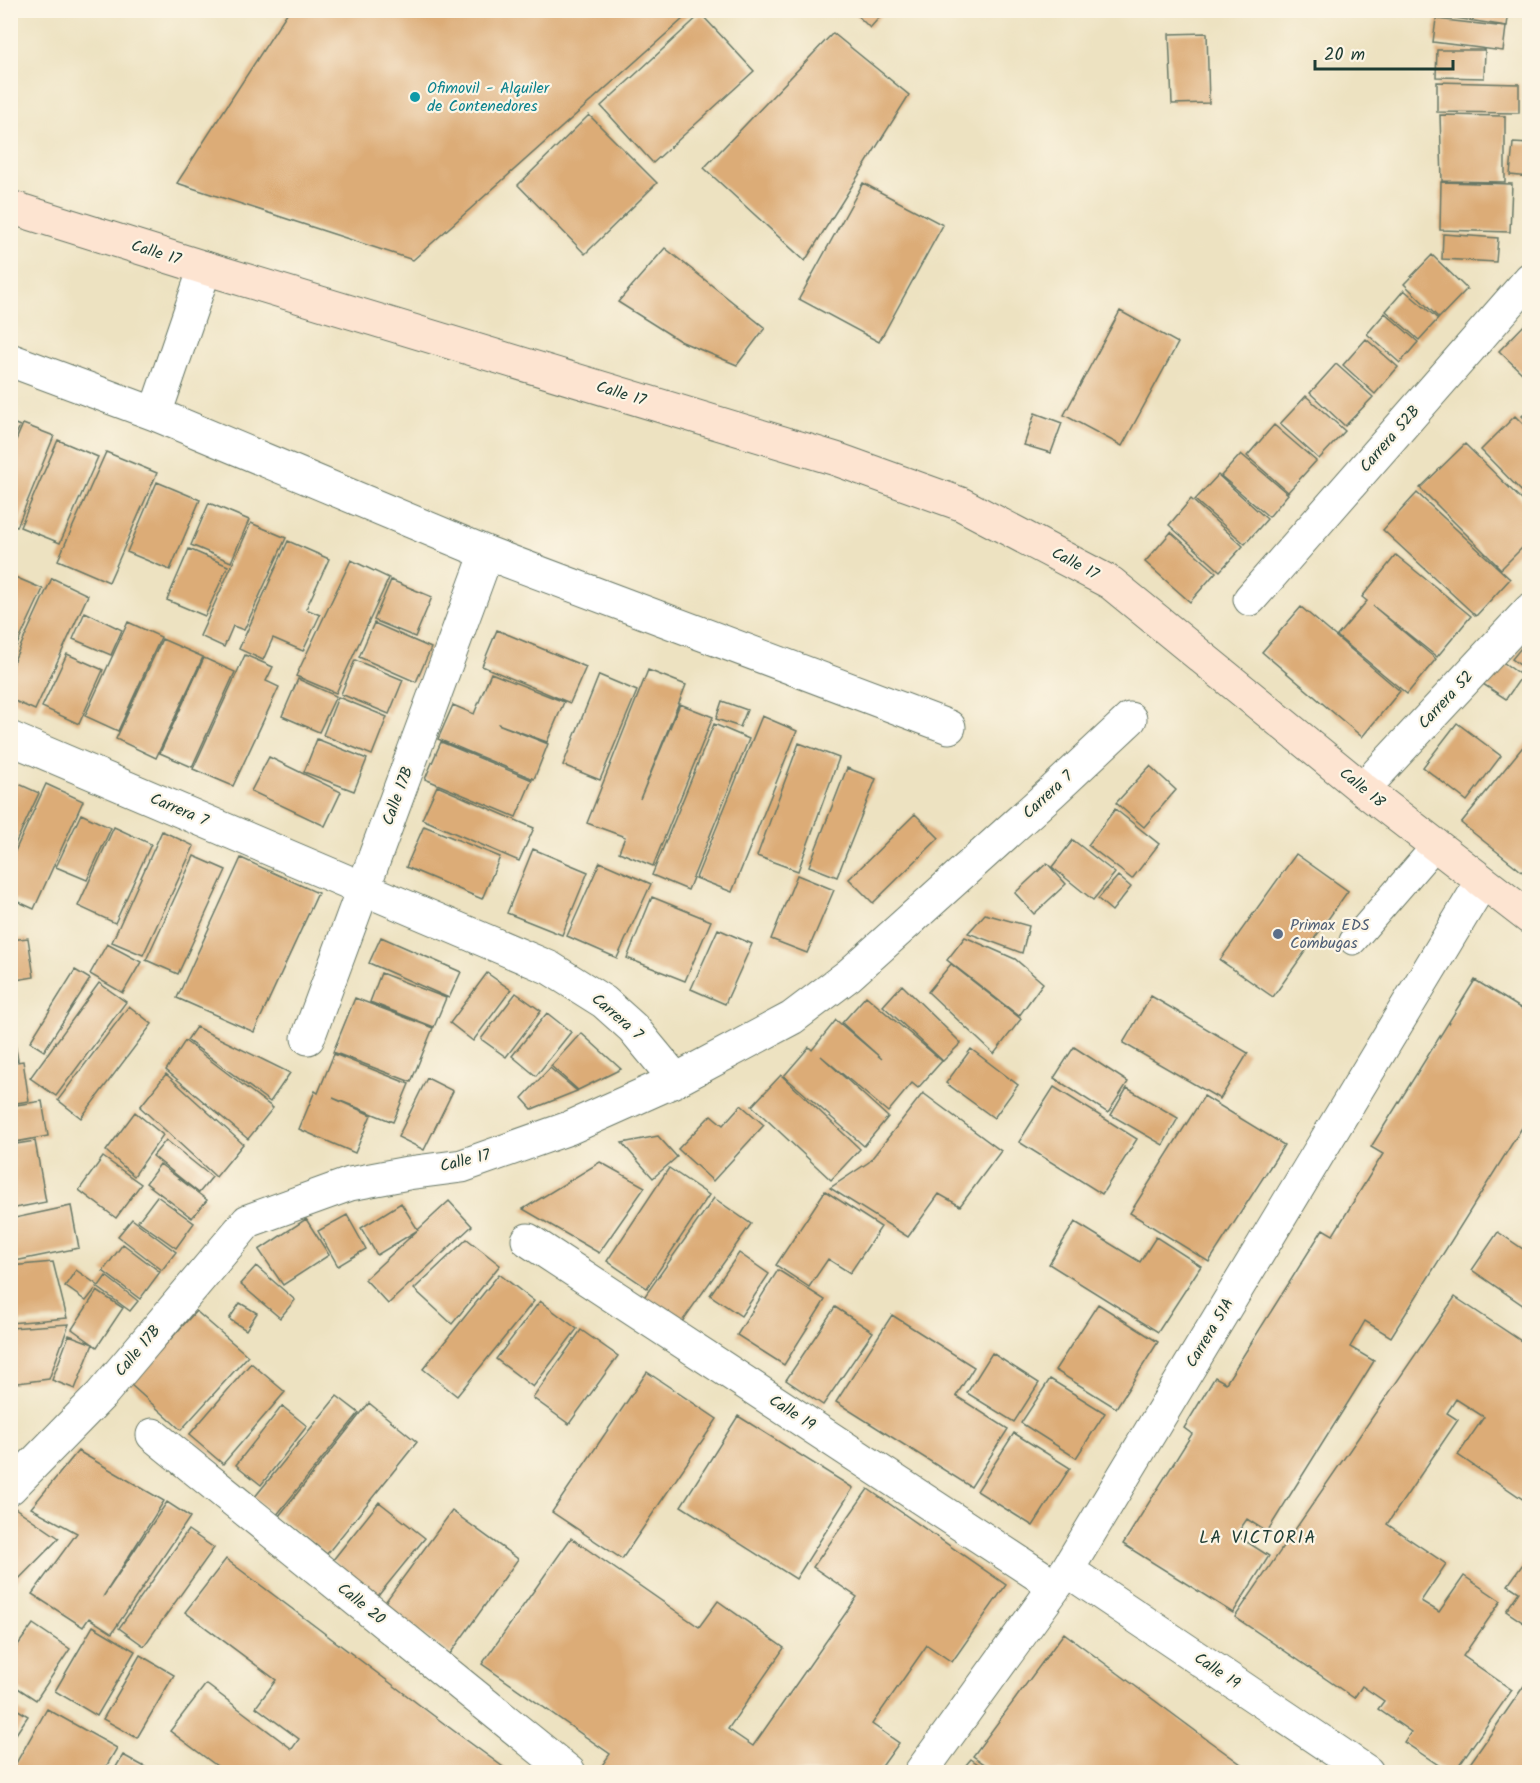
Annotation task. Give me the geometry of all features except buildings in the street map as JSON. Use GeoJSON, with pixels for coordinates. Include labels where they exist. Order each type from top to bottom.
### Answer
{"type":"FeatureCollection","features":[{"type":"Feature","properties":{"kind":"main road","name":"Calle 17"},"geometry":{"type":"LineString","coordinates":[[10,207],[824,455],[960,504],[1111,584],[1197,654]]}},
{"type":"Feature","properties":{"kind":"main road","name":"Calle 18"},"geometry":{"type":"LineString","coordinates":[[1197,654],[1363,789],[1530,918]]}},
{"type":"Feature","properties":{"kind":"street"},"geometry":{"type":"LineString","coordinates":[[155,414],[205,268]]}},
{"type":"Feature","properties":{"kind":"street","name":"Carrera 52B"},"geometry":{"type":"LineString","coordinates":[[1250,599],[1530,279]]}},
{"type":"Feature","properties":{"kind":"street"},"geometry":{"type":"LineString","coordinates":[[10,360],[155,414],[487,553],[949,727]]}},
{"type":"Feature","properties":{"kind":"street","name":"Calle 17B"},"geometry":{"type":"LineString","coordinates":[[308,1038],[487,553]]}},
{"type":"Feature","properties":{"kind":"street","name":"Carrera 52"},"geometry":{"type":"LineString","coordinates":[[1363,789],[1530,610]]}},
{"type":"Feature","properties":{"kind":"street","name":"Carrera 7"},"geometry":{"type":"LineString","coordinates":[[10,738],[550,968],[604,1002],[633,1028],[676,1080],[792,1018],[849,975],[1130,719]]}},
{"type":"Feature","properties":{"kind":"street","name":"Carrera 51A"},"geometry":{"type":"LineString","coordinates":[[921,1773],[1061,1578],[1482,882]]}},
{"type":"Feature","properties":{"kind":"street","name":"Calle 17"},"geometry":{"type":"LineString","coordinates":[[248,1221],[350,1184],[462,1166],[569,1128],[676,1080]]}},
{"type":"Feature","properties":{"kind":"street","name":"Calle 17B"},"geometry":{"type":"LineString","coordinates":[[15,1474],[101,1395],[248,1221]]}},
{"type":"Feature","properties":{"kind":"street","name":"Calle 19"},"geometry":{"type":"LineString","coordinates":[[528,1240],[1367,1773]]}},
{"type":"Feature","properties":{"kind":"street","name":"Calle 20"},"geometry":{"type":"LineString","coordinates":[[153,1435],[569,1773]]}},
{"type":"Feature","properties":{"kind":"lane"},"geometry":{"type":"LineString","coordinates":[[1353,941],[1436,845]]}},
{"type":"Feature","properties":{"kind":"place","name":"Ofimovil - Alquiler de Contenedores"},"geometry":{"type":"Point","coordinates":[415,97]}},
{"type":"Feature","properties":{"kind":"place","name":"Primax EDS Combugas"},"geometry":{"type":"Point","coordinates":[1278,934]}},
{"type":"Feature","properties":{"kind":"district","name":"LA VICTORIA"},"geometry":{"type":"Point","coordinates":[1258,1538]}}]}
